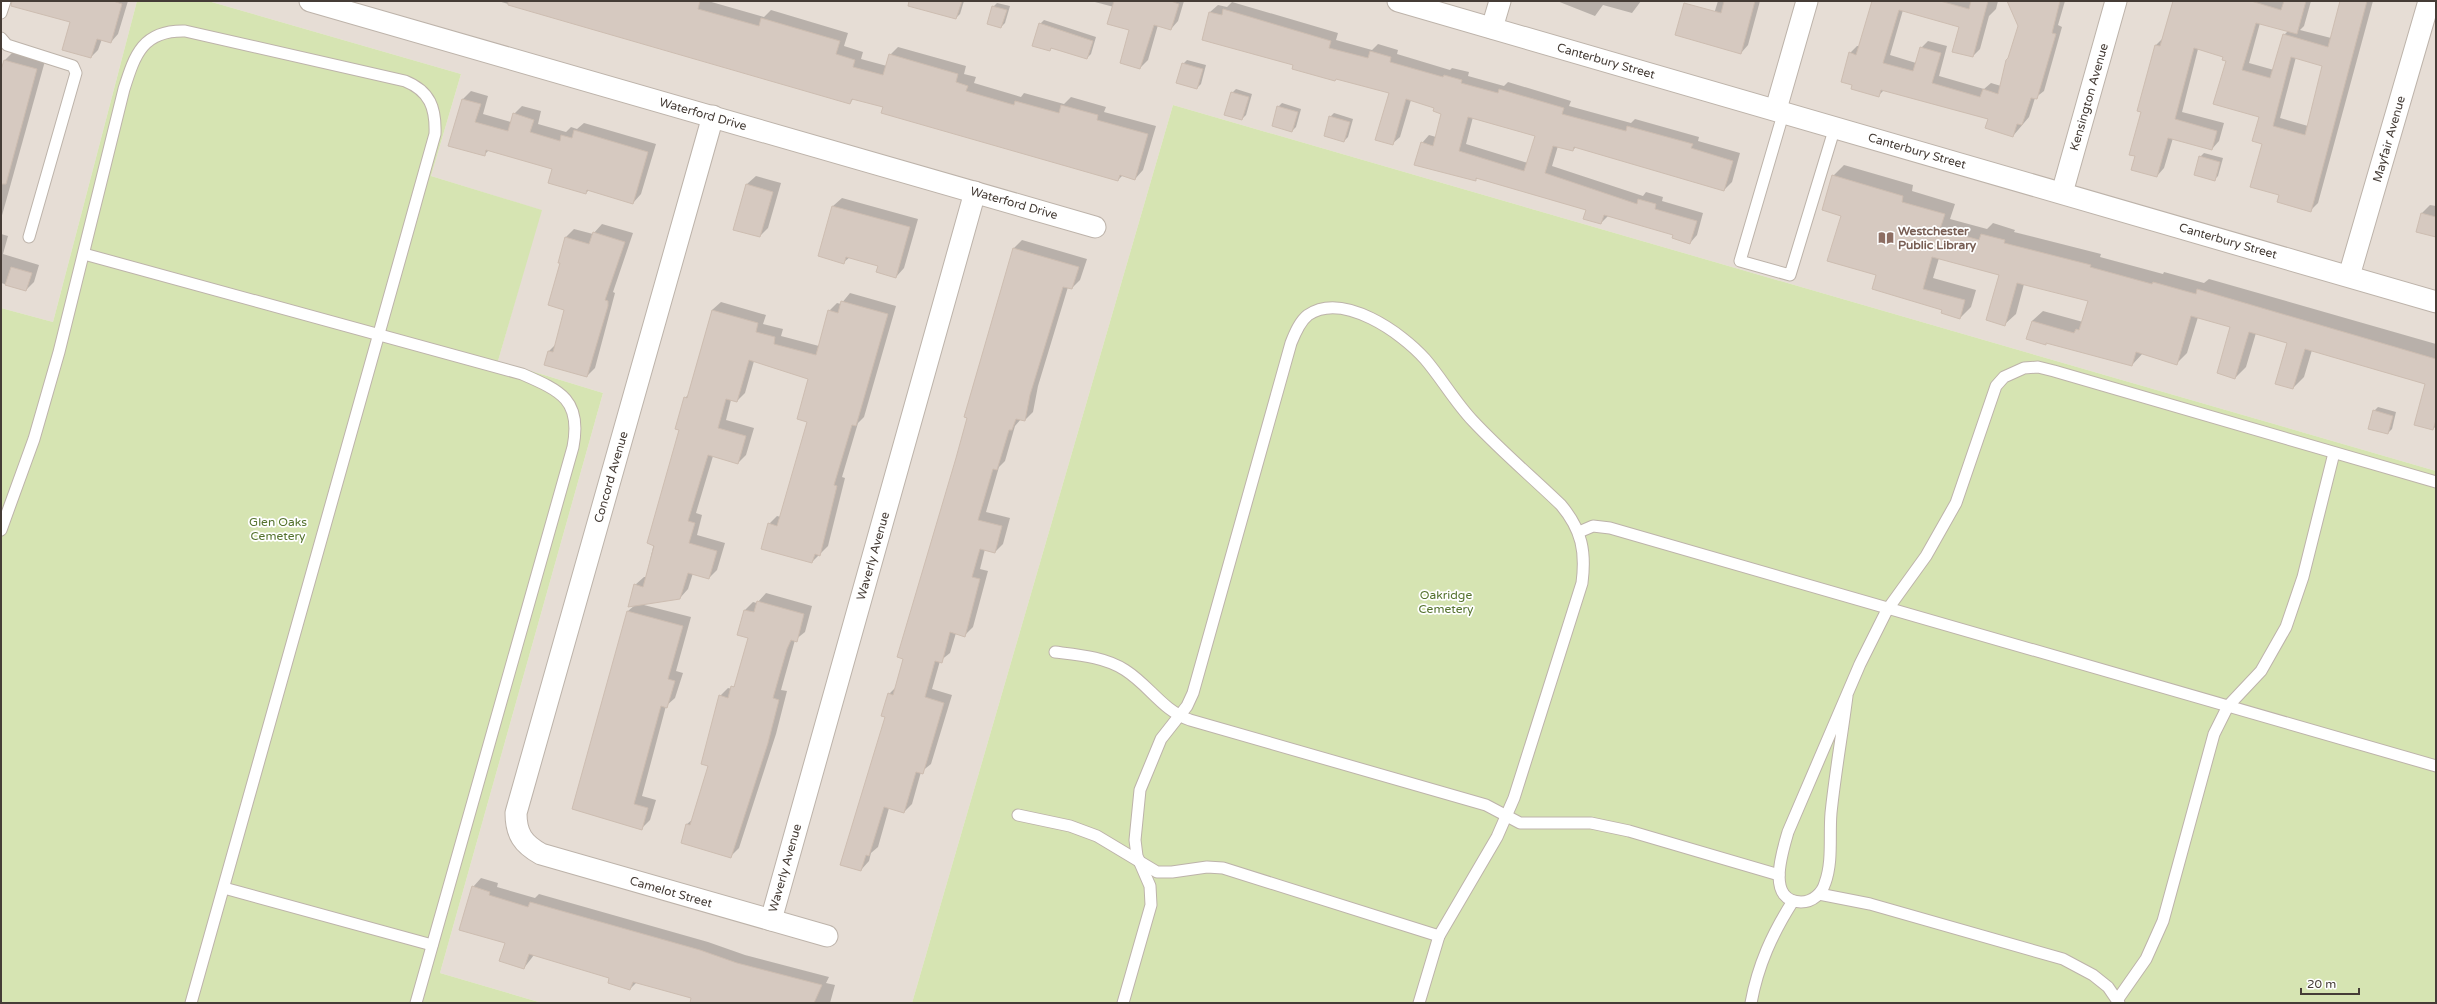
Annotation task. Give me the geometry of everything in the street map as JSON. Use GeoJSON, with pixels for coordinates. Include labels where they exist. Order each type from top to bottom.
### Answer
{"type":"FeatureCollection","features":[{"type":"Feature","properties":{"kind":"street","name":"Waterford Drive"},"geometry":{"type":"LineString","coordinates":[[310,1],[1095,226]]}},
{"type":"Feature","properties":{"kind":"street","name":"Canterbury Street"},"geometry":{"type":"LineString","coordinates":[[1398,1],[1780,110],[2436,302]]}},
{"type":"Feature","properties":{"kind":"street"},"geometry":{"type":"LineString","coordinates":[[1492,28],[1500,1]]}},
{"type":"Feature","properties":{"kind":"street"},"geometry":{"type":"LineString","coordinates":[[1780,110],[1807,1]]}},
{"type":"Feature","properties":{"kind":"street","name":"Kensington Avenue"},"geometry":{"type":"LineString","coordinates":[[2062,192],[2116,1]]}},
{"type":"Feature","properties":{"kind":"street","name":"Mayfair Avenue"},"geometry":{"type":"LineString","coordinates":[[2349,276],[2429,1]]}},
{"type":"Feature","properties":{"kind":"street","name":"Concord Avenue"},"geometry":{"type":"LineString","coordinates":[[521,838],[516,826],[516,813],[713,116]]}},
{"type":"Feature","properties":{"kind":"street","name":"Waverly Avenue"},"geometry":{"type":"LineString","coordinates":[[771,920],[975,192]]}},
{"type":"Feature","properties":{"kind":"street","name":"Camelot Street"},"geometry":{"type":"LineString","coordinates":[[521,838],[529,847],[541,854],[827,936]]}},
{"type":"Feature","properties":{"kind":"lane"},"geometry":{"type":"LineString","coordinates":[[1,13],[5,1]]}},
{"type":"Feature","properties":{"kind":"lane"},"geometry":{"type":"LineString","coordinates":[[1,530],[34,439],[59,352],[131,68],[137,53],[152,38],[171,31],[185,31],[405,81],[417,86],[430,102],[436,121],[435,134],[191,1003]]}},
{"type":"Feature","properties":{"kind":"lane"},"geometry":{"type":"LineString","coordinates":[[1,38],[7,45],[73,66],[76,73],[29,237]]}},
{"type":"Feature","properties":{"kind":"lane"},"geometry":{"type":"LineString","coordinates":[[1780,110],[1740,261],[1790,275],[1835,127]]}},
{"type":"Feature","properties":{"kind":"lane"},"geometry":{"type":"LineString","coordinates":[[84,254],[522,374],[559,392],[568,400],[573,409],[575,421],[573,447],[416,1003]]}},
{"type":"Feature","properties":{"kind":"lane"},"geometry":{"type":"LineString","coordinates":[[1123,1003],[1151,905],[1150,886],[1140,862],[1135,840],[1140,790],[1162,738],[1187,706],[1199,676],[1291,343],[1298,328],[1307,315],[1318,309],[1332,307],[1364,315],[1385,326],[1404,339],[1424,359],[1473,421],[1572,517],[1580,532],[1584,562],[1582,583],[1514,798],[1497,837],[1439,936],[1419,1003]]}},
{"type":"Feature","properties":{"kind":"lane"},"geometry":{"type":"LineString","coordinates":[[1847,696],[1831,814],[1829,870],[1819,894],[1814,899],[1804,902],[1793,901],[1786,898],[1780,889],[1779,875],[1788,832],[1860,664],[1887,610],[1926,556],[1956,503],[1996,386],[2013,372],[2024,368],[2038,367],[2054,371],[2436,482]]}},
{"type":"Feature","properties":{"kind":"lane"},"geometry":{"type":"LineString","coordinates":[[1819,894],[1870,904],[2063,959],[2093,974],[2108,986],[2119,1001],[2157,938],[2214,734],[2228,706],[2261,671],[2286,627],[2303,577],[2334,453]]}},
{"type":"Feature","properties":{"kind":"lane"},"geometry":{"type":"LineString","coordinates":[[1580,532],[1593,526],[1605,527],[1887,610],[2436,766]]}},
{"type":"Feature","properties":{"kind":"lane"},"geometry":{"type":"LineString","coordinates":[[1055,652],[1105,661],[1125,670],[1170,711],[1179,716],[1486,805],[1525,824],[1591,823],[1629,831],[1779,875]]}},
{"type":"Feature","properties":{"kind":"lane"},"geometry":{"type":"LineString","coordinates":[[1018,815],[1070,826],[1097,836],[1157,872],[1172,872],[1207,867],[1224,868],[1439,936]]}},
{"type":"Feature","properties":{"kind":"lane"},"geometry":{"type":"LineString","coordinates":[[224,888],[432,945]]}},
{"type":"Feature","properties":{"kind":"lane"},"geometry":{"type":"LineString","coordinates":[[1751,1003],[1765,951],[1774,930],[1793,901]]}},
{"type":"Feature","properties":{"kind":"shaded area"},"geometry":{"type":"Polygon","coordinates":[[[1,1],[137,1],[53,322],[1,308],[1,1]]]}},
{"type":"Feature","properties":{"kind":"shaded area"},"geometry":{"type":"Polygon","coordinates":[[[208,1],[2436,1],[2436,471],[1173,105],[912,1003],[542,1003],[440,973],[603,393],[498,361],[541,210],[431,176],[461,74],[208,1]]]}},
{"type":"Feature","properties":{"kind":"green space","name":"Glen Oaks Cemetery"},"geometry":{"type":"Polygon","coordinates":[[[137,1],[208,1],[461,74],[431,176],[542,210],[498,361],[603,393],[440,973],[542,1003],[1,1003],[1,308],[53,322],[137,1]]]}},
{"type":"Feature","properties":{"kind":"green space","name":"Oakridge Cemetery"},"geometry":{"type":"Polygon","coordinates":[[[1173,105],[2436,471],[2436,1003],[912,1003],[1173,105]]]}},
{"type":"Feature","properties":{"kind":"building"},"geometry":{"type":"Polygon","coordinates":[[[12,1],[113,1],[122,4],[111,43],[97,39],[91,58],[62,50],[70,22],[11,6],[12,1]]]}},
{"type":"Feature","properties":{"kind":"building"},"geometry":{"type":"Polygon","coordinates":[[[508,1],[700,1],[698,9],[759,26],[761,18],[840,41],[836,54],[855,60],[853,67],[883,75],[889,54],[958,74],[956,82],[968,86],[966,91],[1014,105],[1015,101],[1059,113],[1061,105],[1098,115],[1097,120],[1148,134],[1135,180],[1120,175],[1118,181],[881,113],[883,107],[852,99],[850,104],[508,5],[508,1]]]}},
{"type":"Feature","properties":{"kind":"building"},"geometry":{"type":"Polygon","coordinates":[[[909,1],[962,1],[956,19],[908,6],[909,1]]]}},
{"type":"Feature","properties":{"kind":"building"},"geometry":{"type":"Polygon","coordinates":[[[1114,1],[1171,1],[1179,4],[1171,30],[1154,25],[1140,69],[1120,63],[1129,30],[1107,24],[1114,1]]]}},
{"type":"Feature","properties":{"kind":"building"},"geometry":{"type":"Polygon","coordinates":[[[1724,1],[1755,1],[1741,54],[1675,35],[1684,3],[1721,13],[1724,1]]]}},
{"type":"Feature","properties":{"kind":"building"},"geometry":{"type":"Polygon","coordinates":[[[1872,1],[1940,1],[1969,9],[1971,1],[1988,1],[1973,57],[1952,52],[1959,27],[1899,10],[1883,63],[1913,71],[1920,47],[1941,53],[1932,83],[1980,97],[1983,89],[1998,94],[2006,60],[2008,58],[2018,26],[2007,1],[2060,1],[2052,33],[2056,34],[2037,99],[2031,98],[2022,125],[2017,124],[2013,137],[1985,128],[1988,119],[1881,90],[1879,97],[1851,89],[1852,85],[1841,82],[1849,52],[1856,55],[1872,1]]]}},
{"type":"Feature","properties":{"kind":"building"},"geometry":{"type":"Polygon","coordinates":[[[2173,1],[2251,1],[2281,10],[2284,1],[2306,1],[2297,34],[2256,23],[2242,70],[2270,78],[2283,34],[2328,47],[2340,1],[2367,1],[2311,212],[2277,202],[2279,195],[2250,187],[2262,144],[2252,141],[2259,117],[2213,104],[2226,61],[2222,60],[2223,57],[2194,48],[2175,119],[2217,131],[2212,150],[2168,138],[2157,177],[2131,170],[2135,156],[2129,155],[2141,112],[2137,111],[2155,45],[2160,46],[2173,1]],[[2291,57],[2273,126],[2305,135],[2322,66],[2291,57]]]}},
{"type":"Feature","properties":{"kind":"building"},"geometry":{"type":"Polygon","coordinates":[[[992,6],[1007,10],[1001,28],[987,24],[992,6]]]}},
{"type":"Feature","properties":{"kind":"building"},"geometry":{"type":"Polygon","coordinates":[[[1223,9],[1331,41],[1329,48],[1368,58],[1370,51],[1391,57],[1390,62],[1443,77],[1444,75],[1462,80],[1461,83],[1498,93],[1499,89],[1564,108],[1562,114],[1626,131],[1627,126],[1693,144],[1691,148],[1733,161],[1724,191],[1574,147],[1573,151],[1553,146],[1545,173],[1637,204],[1638,199],[1656,204],[1655,209],[1697,221],[1690,244],[1672,238],[1673,235],[1604,215],[1601,224],[1583,219],[1586,210],[1476,178],[1476,181],[1414,165],[1421,142],[1433,146],[1441,114],[1433,111],[1434,108],[1406,99],[1393,145],[1375,140],[1389,93],[1336,79],[1335,81],[1292,69],[1293,65],[1202,40],[1209,12],[1222,15],[1223,9]],[[1468,117],[1459,151],[1524,171],[1535,136],[1468,117]]]}},
{"type":"Feature","properties":{"kind":"building"},"geometry":{"type":"Polygon","coordinates":[[[1039,23],[1093,41],[1087,59],[1051,48],[1050,51],[1032,46],[1039,23]]]}},
{"type":"Feature","properties":{"kind":"building"},"geometry":{"type":"Polygon","coordinates":[[[4,60],[37,69],[6,184],[1,184],[1,70],[4,60]]]}},
{"type":"Feature","properties":{"kind":"building"},"geometry":{"type":"Polygon","coordinates":[[[1182,63],[1203,69],[1197,89],[1176,83],[1182,63]]]}},
{"type":"Feature","properties":{"kind":"building"},"geometry":{"type":"Polygon","coordinates":[[[1231,92],[1249,97],[1242,120],[1224,115],[1231,92]]]}},
{"type":"Feature","properties":{"kind":"building"},"geometry":{"type":"Polygon","coordinates":[[[462,99],[481,104],[475,122],[508,131],[513,113],[534,120],[530,132],[560,141],[561,135],[572,138],[574,130],[648,152],[633,204],[587,190],[586,194],[548,183],[552,169],[486,150],[485,156],[448,146],[462,99]]]}},
{"type":"Feature","properties":{"kind":"building"},"geometry":{"type":"Polygon","coordinates":[[[1277,106],[1298,112],[1292,132],[1272,126],[1277,106]]]}},
{"type":"Feature","properties":{"kind":"building"},"geometry":{"type":"Polygon","coordinates":[[[1329,116],[1350,122],[1344,142],[1324,136],[1329,116]]]}},
{"type":"Feature","properties":{"kind":"building"},"geometry":{"type":"Polygon","coordinates":[[[2199,156],[2220,162],[2215,181],[2194,175],[2199,156]]]}},
{"type":"Feature","properties":{"kind":"building"},"geometry":{"type":"Polygon","coordinates":[[[1832,175],[1903,196],[1902,202],[1945,214],[1940,229],[1979,240],[1981,234],[2005,240],[2004,243],[2091,265],[2090,267],[2152,284],[2153,282],[2196,294],[2197,289],[2436,359],[2436,420],[2433,430],[2414,425],[2425,384],[2305,349],[2293,389],[2275,384],[2287,343],[2249,332],[2235,379],[2217,373],[2230,327],[2191,316],[2177,365],[2136,352],[2132,366],[2026,339],[2032,321],[2074,333],[2076,329],[2079,330],[2088,301],[2017,283],[2005,326],[1986,320],[1999,275],[1932,257],[1923,289],[1965,300],[1960,319],[1941,313],[1942,310],[1872,289],[1876,275],[1827,261],[1841,216],[1822,210],[1832,175]]]}},
{"type":"Feature","properties":{"kind":"building"},"geometry":{"type":"Polygon","coordinates":[[[746,184],[773,192],[760,237],[733,230],[746,184]]]}},
{"type":"Feature","properties":{"kind":"building"},"geometry":{"type":"Polygon","coordinates":[[[832,206],[910,227],[896,278],[876,272],[878,266],[846,257],[844,264],[818,256],[832,206]]]}},
{"type":"Feature","properties":{"kind":"building"},"geometry":{"type":"Polygon","coordinates":[[[2421,213],[2436,217],[2436,237],[2416,232],[2421,213]]]}},
{"type":"Feature","properties":{"kind":"building"},"geometry":{"type":"Polygon","coordinates":[[[593,232],[625,242],[605,300],[608,301],[608,306],[587,377],[544,365],[548,351],[553,352],[564,310],[548,305],[560,263],[558,263],[565,237],[589,244],[593,232]]]}},
{"type":"Feature","properties":{"kind":"building"},"geometry":{"type":"Polygon","coordinates":[[[1013,248],[1079,267],[1072,289],[1063,287],[1030,395],[1025,421],[1016,419],[1012,430],[1009,430],[997,470],[993,469],[978,520],[1002,526],[995,553],[980,549],[972,577],[980,579],[965,637],[950,632],[942,663],[935,661],[925,697],[944,703],[923,774],[916,772],[904,813],[884,807],[869,856],[866,855],[861,871],[840,865],[885,717],[881,716],[888,693],[893,695],[903,659],[897,657],[956,458],[967,418],[964,417],[1013,248]]]}},
{"type":"Feature","properties":{"kind":"building"},"geometry":{"type":"Polygon","coordinates":[[[11,267],[32,273],[26,291],[5,285],[11,267]]]}},
{"type":"Feature","properties":{"kind":"building"},"geometry":{"type":"Polygon","coordinates":[[[841,301],[888,314],[856,426],[852,425],[834,485],[837,486],[820,556],[815,554],[812,563],[761,549],[768,523],[777,526],[807,422],[797,419],[808,379],[749,360],[737,402],[726,399],[718,428],[746,436],[738,464],[708,455],[688,521],[695,523],[689,543],[717,551],[709,579],[688,573],[680,599],[628,607],[634,584],[643,587],[654,546],[647,543],[679,430],[675,429],[684,397],[687,398],[712,310],[758,323],[756,332],[775,337],[774,344],[816,355],[828,310],[838,313],[841,301]]]}},
{"type":"Feature","properties":{"kind":"building"},"geometry":{"type":"Polygon","coordinates":[[[2373,410],[2393,416],[2388,434],[2368,429],[2373,410]]]}},
{"type":"Feature","properties":{"kind":"building"},"geometry":{"type":"Polygon","coordinates":[[[757,601],[804,614],[797,642],[791,640],[787,649],[773,698],[779,700],[768,743],[731,858],[681,843],[686,824],[690,825],[708,766],[701,764],[719,695],[728,698],[731,686],[734,687],[748,638],[737,635],[744,610],[754,612],[757,601]]]}},
{"type":"Feature","properties":{"kind":"building"},"geometry":{"type":"Polygon","coordinates":[[[627,611],[683,626],[668,679],[675,681],[667,708],[661,706],[634,804],[648,808],[642,830],[572,809],[627,611]]]}},
{"type":"Feature","properties":{"kind":"building"},"geometry":{"type":"Polygon","coordinates":[[[472,886],[490,892],[489,895],[528,907],[530,902],[700,950],[737,963],[822,985],[814,1003],[690,1003],[691,998],[633,982],[630,990],[608,983],[609,978],[529,954],[524,969],[499,961],[505,943],[459,930],[472,886]]]}},
{"type":"Feature","properties":{"kind":"place","name":"Westchester Public Library"},"geometry":{"type":"Point","coordinates":[1886,238]}}]}
